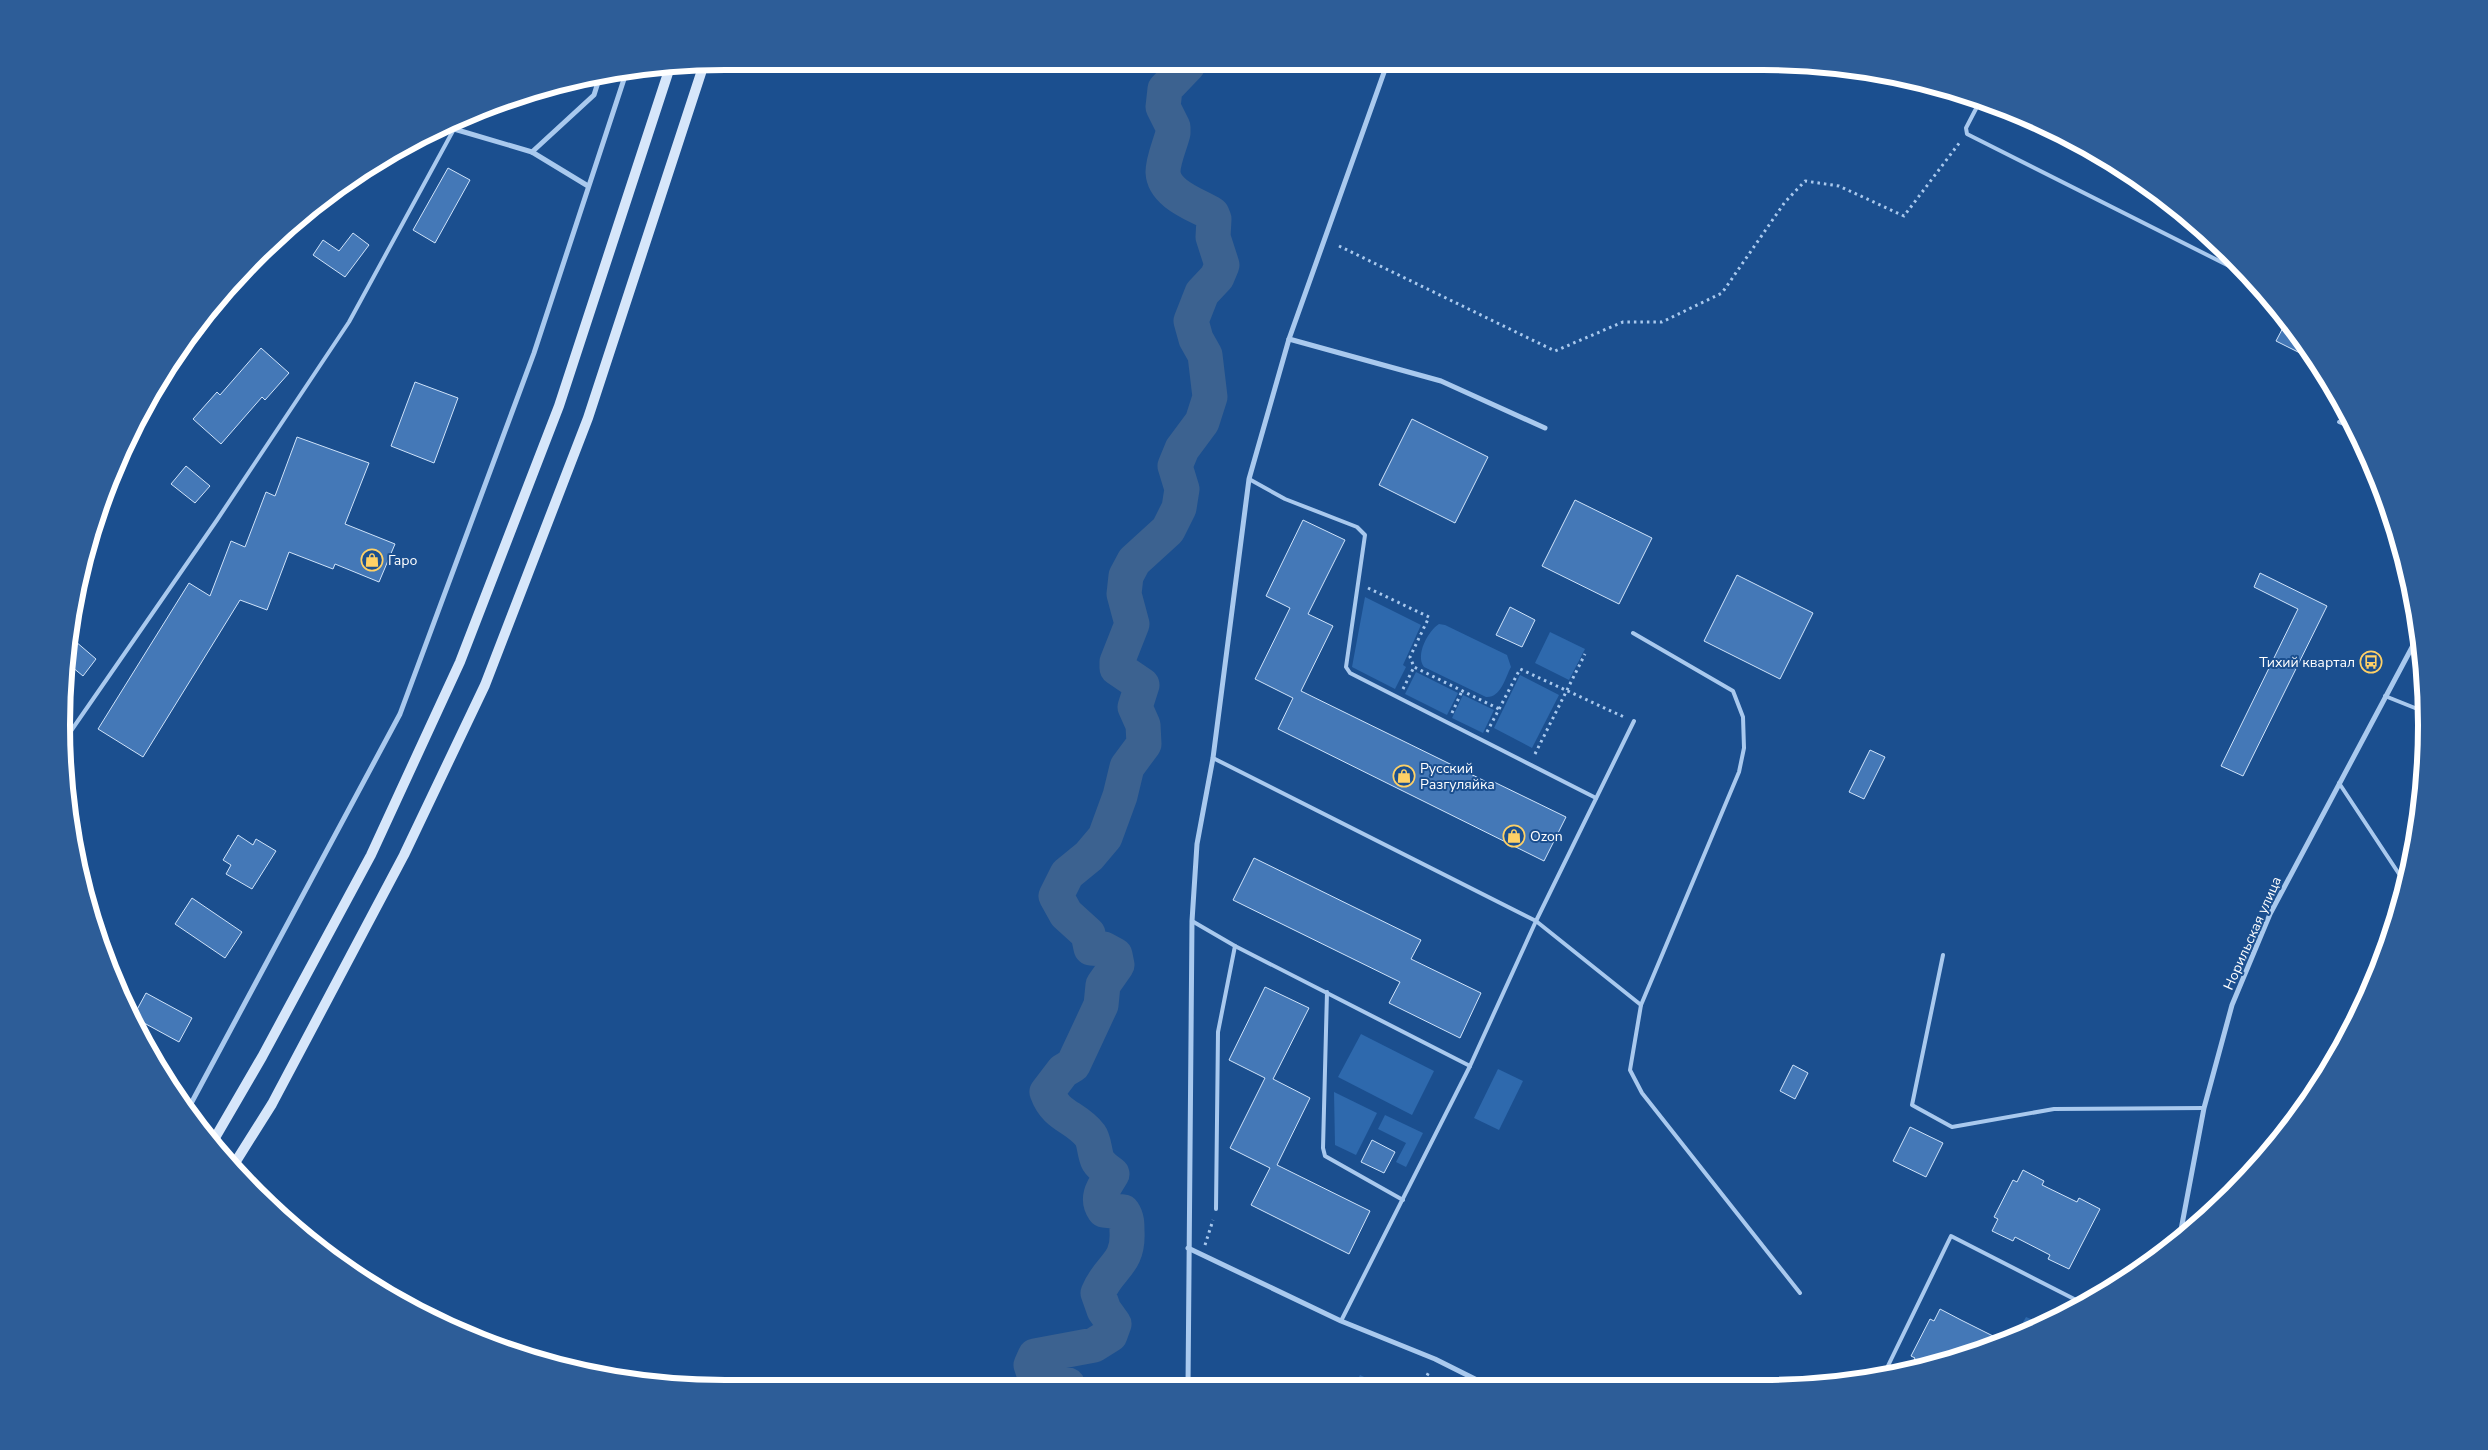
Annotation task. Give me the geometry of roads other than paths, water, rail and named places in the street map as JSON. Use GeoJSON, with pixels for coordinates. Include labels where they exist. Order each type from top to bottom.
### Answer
{"type":"FeatureCollection","features":[{"type":"Feature","properties":{"kind":"main road"},"geometry":{"type":"LineString","coordinates":[[236,1161],[272,1104],[404,855],[484,686],[588,418],[702,71]]}},
{"type":"Feature","properties":{"kind":"main road"},"geometry":{"type":"LineString","coordinates":[[216,1137],[262,1057],[371,855],[460,662],[559,406],[668,73]]}},
{"type":"Feature","properties":{"kind":"street"},"geometry":{"type":"LineString","coordinates":[[1188,1380],[1192,922],[1197,844],[1213,758],[1249,479],[1288,339],[1385,70]]}},
{"type":"Feature","properties":{"kind":"street"},"geometry":{"type":"LineString","coordinates":[[190,1103],[400,714],[534,353],[624,79]]}},
{"type":"Feature","properties":{"kind":"street"},"geometry":{"type":"LineString","coordinates":[[532,152],[594,95],[598,83]]}},
{"type":"Feature","properties":{"kind":"street"},"geometry":{"type":"LineString","coordinates":[[454,129],[532,152],[588,186]]}},
{"type":"Feature","properties":{"kind":"street"},"geometry":{"type":"LineString","coordinates":[[1288,339],[1441,381],[1545,428]]}},
{"type":"Feature","properties":{"kind":"street","name":"Норильская улица"},"geometry":{"type":"LineString","coordinates":[[2181,1229],[2204,1108],[2232,1005],[2239,987],[2270,914],[2413,646]]}},
{"type":"Feature","properties":{"kind":"street"},"geometry":{"type":"LineString","coordinates":[[1188,1248],[1341,1321],[1435,1360],[1476,1380]]}},
{"type":"Feature","properties":{"kind":"lane"},"geometry":{"type":"LineString","coordinates":[[1977,106],[1966,128],[1966,134],[2230,267]]}},
{"type":"Feature","properties":{"kind":"lane"},"geometry":{"type":"LineString","coordinates":[[70,732],[350,322],[454,129]]}},
{"type":"Feature","properties":{"kind":"lane"},"geometry":{"type":"LineString","coordinates":[[2339,422],[2344,424]]}},
{"type":"Feature","properties":{"kind":"lane"},"geometry":{"type":"LineString","coordinates":[[1249,479],[1285,499],[1358,528],[1365,534],[1346,667],[1350,673],[1596,798]]}},
{"type":"Feature","properties":{"kind":"lane"},"geometry":{"type":"LineString","coordinates":[[1633,634],[1733,691],[1743,717],[1744,740],[1743,759],[1739,772],[1640,1005],[1630,1070],[1642,1093],[1800,1293]]}},
{"type":"Feature","properties":{"kind":"lane"},"geometry":{"type":"LineString","coordinates":[[2385,696],[2418,709]]}},
{"type":"Feature","properties":{"kind":"lane"},"geometry":{"type":"LineString","coordinates":[[1341,1321],[1470,1066],[1536,921],[1634,721]]}},
{"type":"Feature","properties":{"kind":"lane"},"geometry":{"type":"LineString","coordinates":[[1213,758],[1536,921],[1640,1005]]}},
{"type":"Feature","properties":{"kind":"lane"},"geometry":{"type":"LineString","coordinates":[[2339,783],[2400,876]]}},
{"type":"Feature","properties":{"kind":"lane"},"geometry":{"type":"LineString","coordinates":[[1192,922],[1235,946],[1470,1066]]}},
{"type":"Feature","properties":{"kind":"lane"},"geometry":{"type":"LineString","coordinates":[[1216,1209],[1218,1032],[1235,946]]}},
{"type":"Feature","properties":{"kind":"lane"},"geometry":{"type":"LineString","coordinates":[[1943,955],[1912,1105],[1952,1127],[2054,1109],[2204,1108]]}},
{"type":"Feature","properties":{"kind":"lane"},"geometry":{"type":"LineString","coordinates":[[1327,992],[1323,1148],[1325,1156],[1403,1200]]}},
{"type":"Feature","properties":{"kind":"lane"},"geometry":{"type":"LineString","coordinates":[[1887,1368],[1951,1236],[2076,1300]]}},
{"type":"Feature","properties":{"kind":"waterway"},"geometry":{"type":"LineString","coordinates":[[1040,1380],[1035,1377],[1031,1365],[1035,1356],[1094,1345],[1110,1335],[1114,1324],[1104,1310],[1098,1293],[1102,1284],[1122,1258],[1127,1242],[1127,1226],[1123,1212],[1104,1210],[1100,1201],[1104,1187],[1112,1174],[1098,1161],[1090,1135],[1055,1107],[1047,1092],[1063,1071],[1073,1065],[1101,1005],[1103,985],[1117,965],[1115,955],[1104,949],[1091,948],[1088,934],[1066,914],[1056,896],[1067,874],[1089,856],[1105,837],[1120,796],[1127,767],[1144,744],[1143,725],[1135,707],[1142,685],[1117,668],[1117,662],[1132,624],[1124,594],[1126,576],[1134,561],[1168,530],[1179,508],[1182,489],[1175,466],[1182,449],[1202,422],[1210,397],[1205,355],[1196,339],[1191,321],[1202,293],[1217,277],[1222,265],[1213,237],[1214,219],[1212,214],[1174,192],[1165,180],[1163,172],[1165,158],[1173,133],[1173,127],[1163,107],[1165,89],[1183,70]]}},
{"type":"Feature","properties":{"kind":"place","name":"Гаро"},"geometry":{"type":"Point","coordinates":[372,560]}},
{"type":"Feature","properties":{"kind":"place","name":"Тихий квартал"},"geometry":{"type":"Point","coordinates":[2371,662]}},
{"type":"Feature","properties":{"kind":"place","name":"Русский Разгуляйка"},"geometry":{"type":"Point","coordinates":[1404,776]}},
{"type":"Feature","properties":{"kind":"place","name":"Ozon"},"geometry":{"type":"Point","coordinates":[1514,836]}}]}
